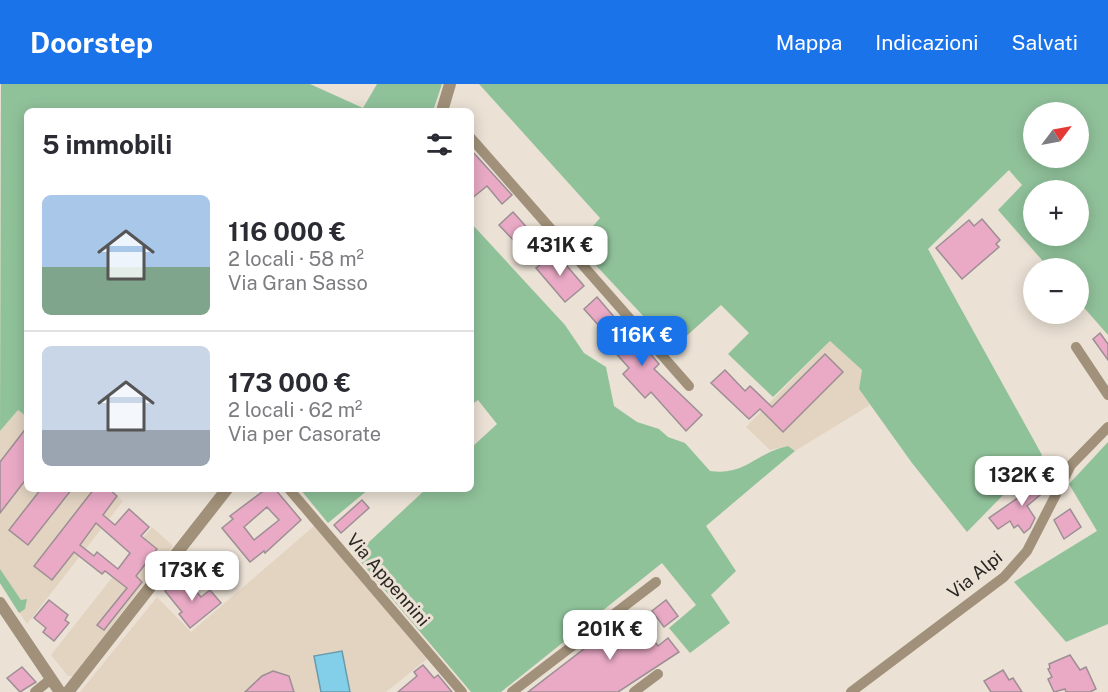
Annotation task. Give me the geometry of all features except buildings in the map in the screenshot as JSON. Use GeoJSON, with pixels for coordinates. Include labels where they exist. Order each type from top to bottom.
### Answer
{"type":"FeatureCollection","features":[{"type":"Feature","properties":{"kind":"street"},"geometry":{"type":"LineString","coordinates":[[444,108],[450,84]]}},
{"type":"Feature","properties":{"kind":"street"},"geometry":{"type":"LineString","coordinates":[[474,141],[689,387]]}},
{"type":"Feature","properties":{"kind":"street"},"geometry":{"type":"LineString","coordinates":[[1076,347],[1108,395]]}},
{"type":"Feature","properties":{"kind":"street","name":"Via Alpi"},"geometry":{"type":"LineString","coordinates":[[851,692],[1004,577],[1027,551],[1071,465],[1108,427]]}},
{"type":"Feature","properties":{"kind":"street"},"geometry":{"type":"LineString","coordinates":[[68,692],[224,492]]}},
{"type":"Feature","properties":{"kind":"street","name":"Via Appennini"},"geometry":{"type":"LineString","coordinates":[[292,492],[462,692]]}},
{"type":"Feature","properties":{"kind":"street"},"geometry":{"type":"LineString","coordinates":[[512,692],[656,582]]}},
{"type":"Feature","properties":{"kind":"street"},"geometry":{"type":"LineString","coordinates":[[0,603],[60,692]]}},
{"type":"Feature","properties":{"kind":"street"},"geometry":{"type":"LineString","coordinates":[[634,692],[658,674]]}},
{"type":"Feature","properties":{"kind":"street"},"geometry":{"type":"LineString","coordinates":[[35,692],[51,680]]}},
{"type":"Feature","properties":{"kind":"shaded area"},"geometry":{"type":"Polygon","coordinates":[[[830,341],[862,370],[859,389],[870,405],[795,451],[788,446],[770,450],[746,427],[830,341]]]}},
{"type":"Feature","properties":{"kind":"shaded area"},"geometry":{"type":"Polygon","coordinates":[[[18,410],[24,415],[24,492],[112,492],[123,501],[27,624],[0,583],[0,431],[18,410]]]}},
{"type":"Feature","properties":{"kind":"shaded area"},"geometry":{"type":"Polygon","coordinates":[[[314,526],[427,659],[386,692],[80,692],[157,597],[191,632],[314,526]]]}},
{"type":"Feature","properties":{"kind":"shaded area"},"geometry":{"type":"Polygon","coordinates":[[[152,527],[173,546],[73,676],[68,676],[51,655],[152,527]]]}},
{"type":"Feature","properties":{"kind":"green space"},"geometry":{"type":"Polygon","coordinates":[[[1,84],[310,84],[363,108],[24,108],[24,415],[18,410],[0,431],[1,84]]]}},
{"type":"Feature","properties":{"kind":"green space"},"geometry":{"type":"Polygon","coordinates":[[[377,84],[442,84],[434,108],[363,108],[377,84]]]}},
{"type":"Feature","properties":{"kind":"green space"},"geometry":{"type":"Polygon","coordinates":[[[479,84],[1108,84],[1108,335],[1089,313],[1089,258],[1040,258],[1030,246],[1089,246],[1089,180],[1023,180],[1023,238],[998,210],[1022,185],[1009,170],[928,249],[1042,455],[967,532],[912,463],[859,389],[862,370],[830,341],[773,397],[728,354],[749,333],[721,305],[673,348],[577,245],[600,218],[479,84]]]}},
{"type":"Feature","properties":{"kind":"green space"},"geometry":{"type":"Polygon","coordinates":[[[474,226],[565,325],[584,353],[606,367],[614,406],[637,422],[659,429],[668,437],[685,443],[710,471],[733,470],[788,446],[795,451],[706,526],[736,571],[711,595],[730,623],[690,653],[669,628],[696,605],[662,563],[501,692],[471,692],[355,555],[423,492],[474,492],[474,445],[497,424],[478,400],[474,403],[474,226]]]}},
{"type":"Feature","properties":{"kind":"green space"},"geometry":{"type":"Polygon","coordinates":[[[1108,442],[1108,624],[1066,642],[1014,582],[1097,531],[1069,484],[1108,442]]]}},
{"type":"Feature","properties":{"kind":"green space"},"geometry":{"type":"Polygon","coordinates":[[[302,492],[365,492],[328,523],[302,492]]]}},
{"type":"Feature","properties":{"kind":"green space"},"geometry":{"type":"Polygon","coordinates":[[[0,569],[21,600],[27,599],[25,609],[19,613],[0,583],[0,569]]]}},
{"type":"Feature","properties":{"kind":"water"},"geometry":{"type":"Polygon","coordinates":[[[342,651],[350,692],[321,692],[314,656],[342,651]]]}}]}
